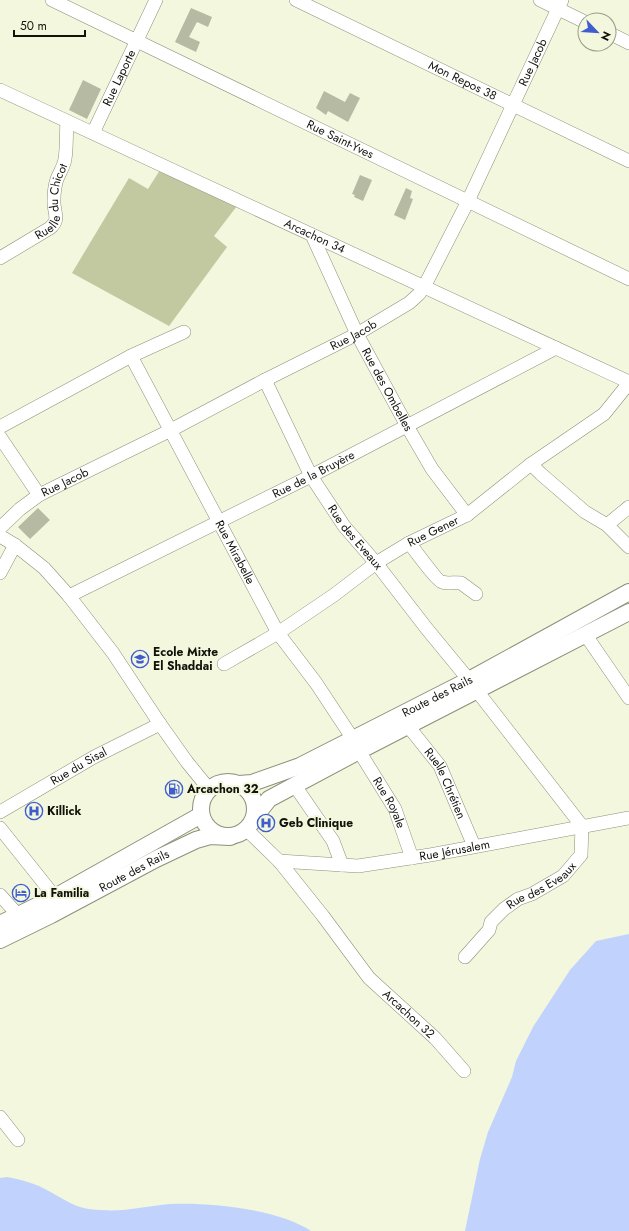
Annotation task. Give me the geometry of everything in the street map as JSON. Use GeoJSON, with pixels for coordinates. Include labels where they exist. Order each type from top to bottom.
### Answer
{"type":"FeatureCollection","features":[{"type":"Feature","properties":{"kind":"main road","name":"Route des Rails"},"geometry":{"type":"LineString","coordinates":[[239,784],[252,783],[408,726],[473,685],[629,592]]}},
{"type":"Feature","properties":{"kind":"main road","name":"Route des Rails"},"geometry":{"type":"LineString","coordinates":[[250,824],[269,799],[295,786],[356,745],[473,685],[585,634],[629,612]]}},
{"type":"Feature","properties":{"kind":"main road"},"geometry":{"type":"LineString","coordinates":[[231,781],[239,784],[246,788],[251,794],[255,810],[250,824],[239,834],[222,836],[209,829],[204,823],[200,808],[201,801],[209,789],[216,784],[231,781]]}},
{"type":"Feature","properties":{"kind":"main road","name":"Route des Rails"},"geometry":{"type":"LineString","coordinates":[[0,924],[55,897],[201,815]]}},
{"type":"Feature","properties":{"kind":"main road","name":"Route des Rails"},"geometry":{"type":"LineString","coordinates":[[0,940],[51,915],[156,859],[196,840],[210,836],[230,836]]}},
{"type":"Feature","properties":{"kind":"street","name":"Rue Saint-Yves"},"geometry":{"type":"LineString","coordinates":[[52,0],[629,279]]}},
{"type":"Feature","properties":{"kind":"street","name":"Rue Laporte"},"geometry":{"type":"LineString","coordinates":[[93,134],[156,0]]}},
{"type":"Feature","properties":{"kind":"street","name":"Mon Repos 38"},"geometry":{"type":"LineString","coordinates":[[296,0],[629,161]]}},
{"type":"Feature","properties":{"kind":"street"},"geometry":{"type":"LineString","coordinates":[[540,0],[560,4],[577,16]]}},
{"type":"Feature","properties":{"kind":"street","name":"Rue Jacob"},"geometry":{"type":"LineString","coordinates":[[0,528],[20,509],[39,495],[171,430],[264,380],[357,334],[409,303],[419,294],[468,201],[560,4]]}},
{"type":"Feature","properties":{"kind":"street"},"geometry":{"type":"LineString","coordinates":[[617,37],[629,43]]}},
{"type":"Feature","properties":{"kind":"street","name":"Arcachon 34"},"geometry":{"type":"LineString","coordinates":[[0,90],[629,383]]}},
{"type":"Feature","properties":{"kind":"street","name":"Ruelle du Chicot"},"geometry":{"type":"LineString","coordinates":[[0,258],[50,228],[56,220],[54,192],[65,157],[67,122]]}},
{"type":"Feature","properties":{"kind":"street","name":"Rue des Ombelles"},"geometry":{"type":"LineString","coordinates":[[312,235],[357,334],[407,426],[432,469],[467,514]]}},
{"type":"Feature","properties":{"kind":"street"},"geometry":{"type":"LineString","coordinates":[[0,427],[131,356],[184,332]]}},
{"type":"Feature","properties":{"kind":"street","name":"Rue de la Bruyère"},"geometry":{"type":"LineString","coordinates":[[69,596],[311,476],[556,348]]}},
{"type":"Feature","properties":{"kind":"street","name":"Rue Mirabelle"},"geometry":{"type":"LineString","coordinates":[[131,356],[278,633],[316,683],[356,745]]}},
{"type":"Feature","properties":{"kind":"street","name":"Rue des Eveaux"},"geometry":{"type":"LineString","coordinates":[[264,380],[311,476],[344,526],[376,563],[473,685],[582,826],[582,855],[562,876],[532,894],[518,899],[504,909],[491,922],[489,930],[465,957]]}},
{"type":"Feature","properties":{"kind":"street","name":"Rue Gener"},"geometry":{"type":"LineString","coordinates":[[224,664],[278,633],[334,595],[376,563],[409,543],[467,514],[531,464],[604,414],[629,383]]}},
{"type":"Feature","properties":{"kind":"street"},"geometry":{"type":"LineString","coordinates":[[0,437],[39,495]]}},
{"type":"Feature","properties":{"kind":"street"},"geometry":{"type":"LineString","coordinates":[[531,464],[585,512],[607,525],[629,547]]}},
{"type":"Feature","properties":{"kind":"street"},"geometry":{"type":"LineString","coordinates":[[607,525],[629,507]]}},
{"type":"Feature","properties":{"kind":"street"},"geometry":{"type":"LineString","coordinates":[[0,536],[15,545],[44,568],[69,596],[113,653],[160,724],[187,762],[209,789]]}},
{"type":"Feature","properties":{"kind":"street"},"geometry":{"type":"LineString","coordinates":[[409,543],[440,582],[462,583],[476,594]]}},
{"type":"Feature","properties":{"kind":"street"},"geometry":{"type":"LineString","coordinates":[[0,573],[15,545]]}},
{"type":"Feature","properties":{"kind":"street"},"geometry":{"type":"LineString","coordinates":[[585,634],[629,698]]}},
{"type":"Feature","properties":{"kind":"street","name":"Rue du Sisal"},"geometry":{"type":"LineString","coordinates":[[0,812],[94,757],[160,724]]}},
{"type":"Feature","properties":{"kind":"street","name":"Ruelle Chrétien"},"geometry":{"type":"LineString","coordinates":[[408,726],[440,766],[474,846]]}},
{"type":"Feature","properties":{"kind":"street","name":"Rue Royale"},"geometry":{"type":"LineString","coordinates":[[356,745],[395,809],[412,858]]}},
{"type":"Feature","properties":{"kind":"street"},"geometry":{"type":"LineString","coordinates":[[295,786],[333,841],[342,865]]}},
{"type":"Feature","properties":{"kind":"street","name":"Rue Jérusalem"},"geometry":{"type":"LineString","coordinates":[[280,861],[358,866],[514,840],[629,818]]}},
{"type":"Feature","properties":{"kind":"street","name":"Arcachon 32"},"geometry":{"type":"LineString","coordinates":[[250,824],[323,916],[368,978],[435,1038],[464,1071]]}},
{"type":"Feature","properties":{"kind":"street"},"geometry":{"type":"LineString","coordinates":[[0,828],[55,897]]}},
{"type":"Feature","properties":{"kind":"street"},"geometry":{"type":"LineString","coordinates":[[0,895],[18,915]]}},
{"type":"Feature","properties":{"kind":"street"},"geometry":{"type":"LineString","coordinates":[[0,1117],[18,1140]]}},
{"type":"Feature","properties":{"kind":"green space"},"geometry":{"type":"Polygon","coordinates":[[[160,170],[237,206],[214,236],[227,247],[169,326],[72,273],[129,178],[148,189],[160,170]]]}},
{"type":"Feature","properties":{"kind":"water"},"geometry":{"type":"Polygon","coordinates":[[[629,934],[629,1231],[465,1231],[480,1159],[488,1132],[512,1077],[516,1061],[533,1027],[570,970],[596,941],[629,934]]]}},
{"type":"Feature","properties":{"kind":"water"},"geometry":{"type":"Polygon","coordinates":[[[7,1177],[39,1186],[70,1203],[87,1209],[119,1210],[170,1204],[204,1204],[243,1208],[262,1212],[297,1223],[311,1231],[0,1231],[0,1178],[7,1177]]]}},
{"type":"Feature","properties":{"kind":"building"},"geometry":{"type":"Polygon","coordinates":[[[191,8],[212,17],[208,27],[197,22],[189,37],[200,42],[196,52],[175,42],[191,8]]]}},
{"type":"Feature","properties":{"kind":"building"},"geometry":{"type":"Polygon","coordinates":[[[83,80],[101,89],[87,119],[69,110],[83,80]]]}},
{"type":"Feature","properties":{"kind":"building"},"geometry":{"type":"Polygon","coordinates":[[[324,91],[345,102],[350,93],[360,98],[348,122],[328,111],[326,115],[316,108],[324,91]]]}},
{"type":"Feature","properties":{"kind":"building"},"geometry":{"type":"Polygon","coordinates":[[[360,175],[372,180],[363,201],[354,197],[355,195],[352,194],[360,175]]]}},
{"type":"Feature","properties":{"kind":"building"},"geometry":{"type":"Polygon","coordinates":[[[406,188],[412,191],[410,198],[413,199],[405,220],[394,215],[406,188]]]}},
{"type":"Feature","properties":{"kind":"building"},"geometry":{"type":"Polygon","coordinates":[[[38,508],[50,520],[30,539],[18,527],[38,508]]]}},
{"type":"Feature","properties":{"kind":"place","name":"Ecole Mixte El Shaddai"},"geometry":{"type":"Point","coordinates":[140,659]}},
{"type":"Feature","properties":{"kind":"place","name":"Arcachon 32"},"geometry":{"type":"Point","coordinates":[174,789]}},
{"type":"Feature","properties":{"kind":"place","name":"Killick"},"geometry":{"type":"Point","coordinates":[34,811]}},
{"type":"Feature","properties":{"kind":"place","name":"Geb Clinique"},"geometry":{"type":"Point","coordinates":[266,823]}},
{"type":"Feature","properties":{"kind":"place","name":"La Familia"},"geometry":{"type":"Point","coordinates":[21,893]}}]}
